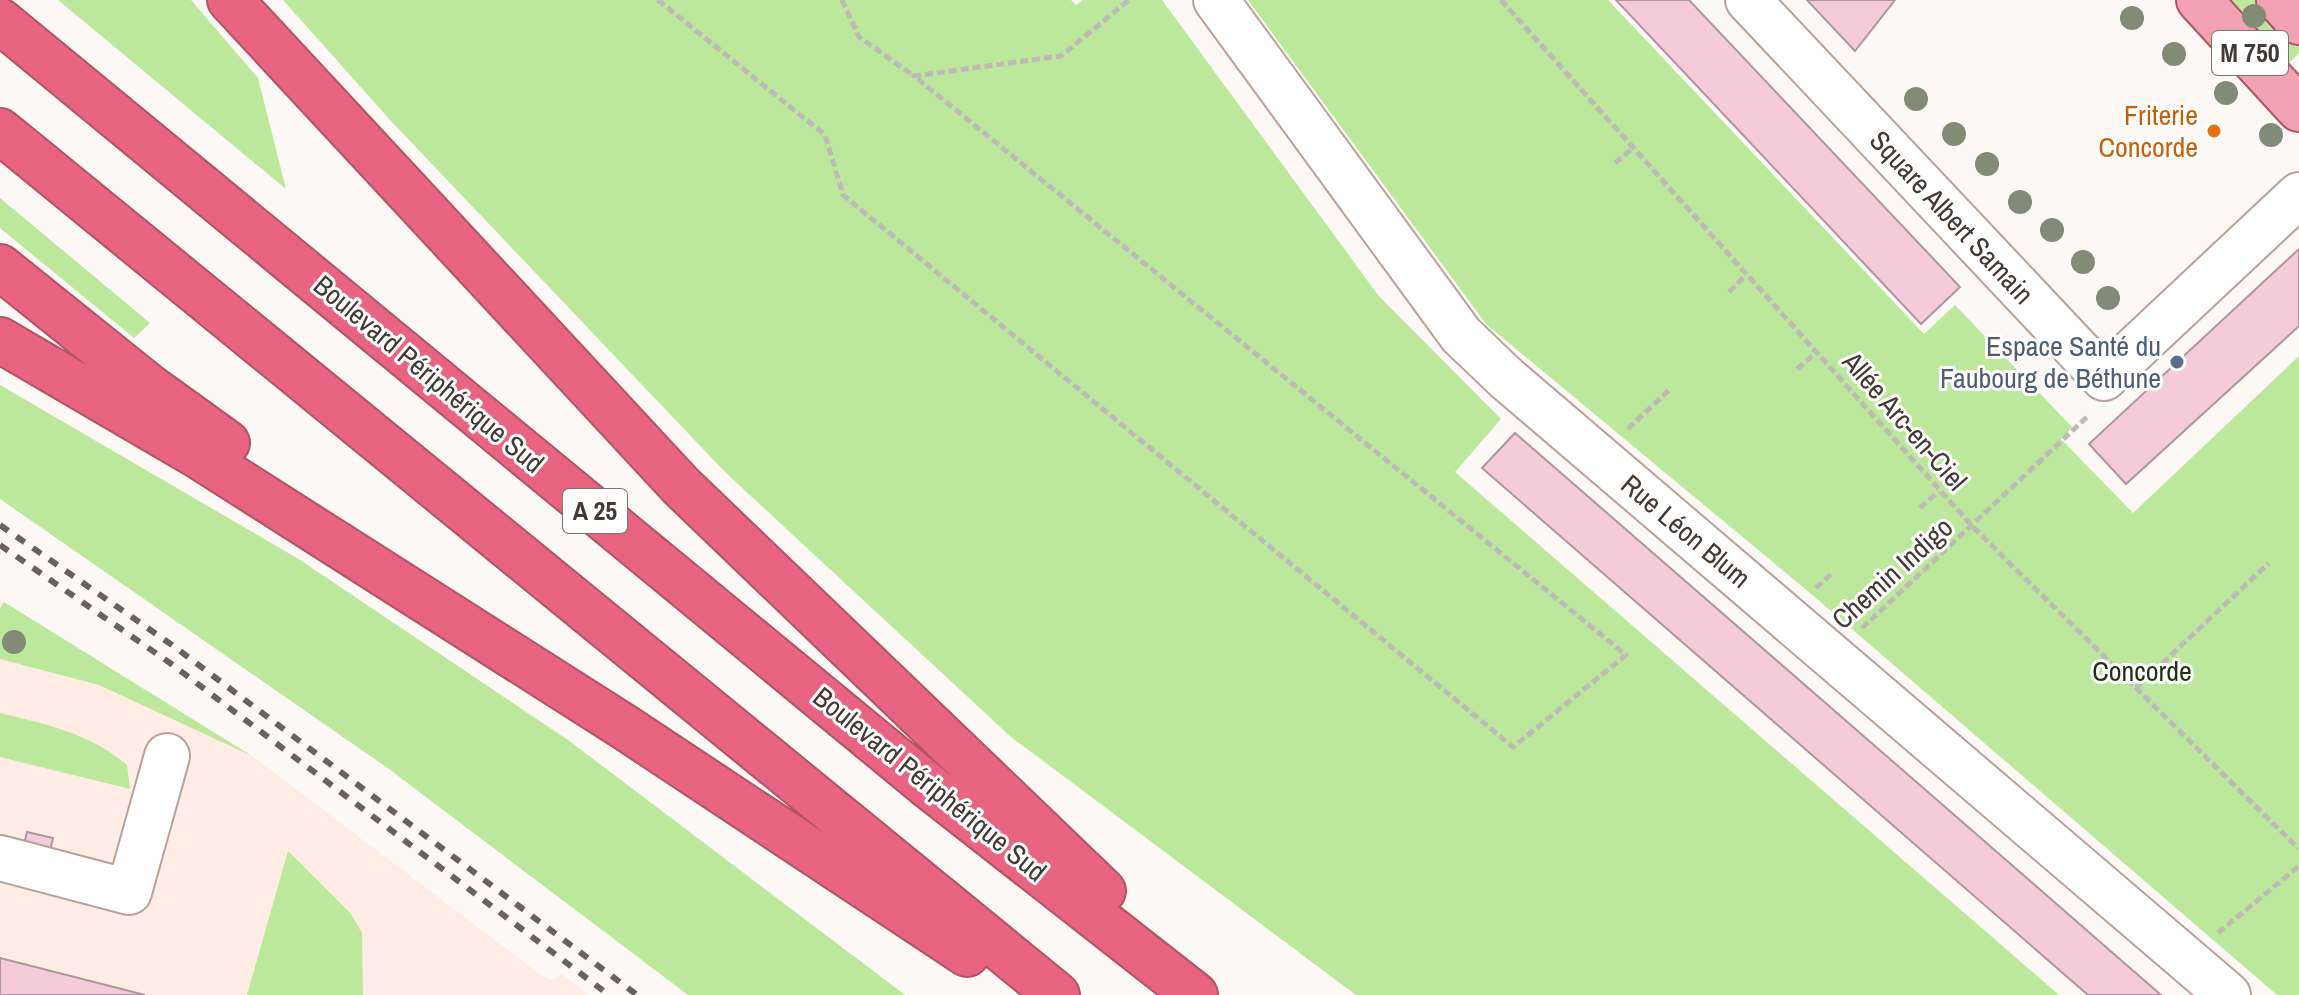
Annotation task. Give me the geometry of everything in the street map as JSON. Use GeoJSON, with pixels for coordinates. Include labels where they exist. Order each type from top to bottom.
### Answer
{"type":"FeatureCollection","features":[{"type":"Feature","properties":{"kind":"highway"},"geometry":{"type":"LineString","coordinates":[[230,0],[681,486],[1211,995]]}},
{"type":"Feature","properties":{"kind":"highway","name":"Boulevard Périphérique Sud"},"geometry":{"type":"LineString","coordinates":[[0,21],[926,784],[1195,995]]}},
{"type":"Feature","properties":{"kind":"highway"},"geometry":{"type":"LineString","coordinates":[[0,131],[1057,995]]}},
{"type":"Feature","properties":{"kind":"highway"},"geometry":{"type":"LineString","coordinates":[[0,267],[148,386],[377,546],[626,728]]}},
{"type":"Feature","properties":{"kind":"highway"},"geometry":{"type":"LineString","coordinates":[[0,340],[197,455],[626,728],[1030,995]]}},
{"type":"Feature","properties":{"kind":"main road","name":"M 750"},"geometry":{"type":"LineString","coordinates":[[2199,0],[2299,109]]}},
{"type":"Feature","properties":{"kind":"main road","name":"M 750"},"geometry":{"type":"LineString","coordinates":[[2279,0],[2299,22]]}},
{"type":"Feature","properties":{"kind":"street","name":"Rue Léon Blum"},"geometry":{"type":"LineString","coordinates":[[1216,0],[1439,309],[1506,378],[2228,995]]}},
{"type":"Feature","properties":{"kind":"street","name":"Square Albert Samain"},"geometry":{"type":"LineString","coordinates":[[1748,0],[2104,378]]}},
{"type":"Feature","properties":{"kind":"street"},"geometry":{"type":"LineString","coordinates":[[2104,378],[2299,195]]}},
{"type":"Feature","properties":{"kind":"street"},"geometry":{"type":"LineString","coordinates":[[0,858],[129,892],[167,756]]}},
{"type":"Feature","properties":{"kind":"path"},"geometry":{"type":"LineString","coordinates":[[658,0],[825,135],[843,195],[1513,747],[1626,655],[914,76],[859,37],[842,0]]}},
{"type":"Feature","properties":{"kind":"path"},"geometry":{"type":"LineString","coordinates":[[914,76],[1061,56],[1129,0]]}},
{"type":"Feature","properties":{"kind":"path","name":"Allée Arc-en-Ciel"},"geometry":{"type":"LineString","coordinates":[[1501,0],[1746,275],[1818,351],[1939,491],[2299,849]]}},
{"type":"Feature","properties":{"kind":"path"},"geometry":{"type":"LineString","coordinates":[[1615,163],[1633,148]]}},
{"type":"Feature","properties":{"kind":"path"},"geometry":{"type":"LineString","coordinates":[[1729,292],[1746,275]]}},
{"type":"Feature","properties":{"kind":"path"},"geometry":{"type":"LineString","coordinates":[[1797,369],[1818,351]]}},
{"type":"Feature","properties":{"kind":"path","name":"Chemin Indigo"},"geometry":{"type":"LineString","coordinates":[[1831,655],[1973,527],[2098,406],[2104,378]]}},
{"type":"Feature","properties":{"kind":"path"},"geometry":{"type":"LineString","coordinates":[[1598,456],[1669,390]]}},
{"type":"Feature","properties":{"kind":"path"},"geometry":{"type":"LineString","coordinates":[[1920,508],[1939,491]]}},
{"type":"Feature","properties":{"kind":"path"},"geometry":{"type":"LineString","coordinates":[[2136,688],[2269,563]]}},
{"type":"Feature","properties":{"kind":"path"},"geometry":{"type":"LineString","coordinates":[[2187,959],[2299,866]]}},
{"type":"Feature","properties":{"kind":"shaded area"},"geometry":{"type":"Polygon","coordinates":[[[0,600],[252,756],[541,975],[551,980],[562,974],[589,995],[0,995],[0,600]]]}},
{"type":"Feature","properties":{"kind":"green space"},"geometry":{"type":"Polygon","coordinates":[[[58,0],[191,0],[258,78],[286,189],[58,0]]]}},
{"type":"Feature","properties":{"kind":"green space"},"geometry":{"type":"Polygon","coordinates":[[[283,0],[1071,0],[1076,5],[1083,0],[1162,0],[1378,295],[1501,419],[1455,472],[2059,995],[1356,995],[1011,737],[725,472],[391,121],[283,0]]]}},
{"type":"Feature","properties":{"kind":"green space","name":"Concorde"},"geometry":{"type":"Polygon","coordinates":[[[1248,0],[1608,0],[1924,334],[1955,305],[2072,427],[2061,439],[2133,513],[2299,356],[2299,995],[2277,995],[1810,593],[1486,324],[1248,0]]]}},
{"type":"Feature","properties":{"kind":"green space"},"geometry":{"type":"Polygon","coordinates":[[[2214,0],[2264,0],[2299,37],[2299,53],[2281,71],[2214,0]]]}},
{"type":"Feature","properties":{"kind":"green space"},"geometry":{"type":"Polygon","coordinates":[[[0,198],[150,323],[134,338],[0,228],[0,198]]]}},
{"type":"Feature","properties":{"kind":"green space"},"geometry":{"type":"Polygon","coordinates":[[[0,385],[297,558],[568,740],[905,995],[688,995],[389,769],[0,499],[0,385]]]}},
{"type":"Feature","properties":{"kind":"green space"},"geometry":{"type":"Polygon","coordinates":[[[4,602],[252,756],[99,685],[0,659],[0,609],[4,602]]]}},
{"type":"Feature","properties":{"kind":"green space"},"geometry":{"type":"Polygon","coordinates":[[[0,713],[51,726],[98,745],[127,765],[130,789],[0,757],[0,713]]]}},
{"type":"Feature","properties":{"kind":"green space"},"geometry":{"type":"Polygon","coordinates":[[[288,851],[351,914],[362,933],[363,995],[247,995],[288,851]]]}},
{"type":"Feature","properties":{"kind":"building"},"geometry":{"type":"Polygon","coordinates":[[[1616,0],[1689,0],[1960,287],[1921,324],[1616,0]]]}},
{"type":"Feature","properties":{"kind":"building"},"geometry":{"type":"Polygon","coordinates":[[[1807,0],[1895,0],[1855,51],[1807,0]]]}},
{"type":"Feature","properties":{"kind":"building"},"geometry":{"type":"Polygon","coordinates":[[[2299,249],[2299,326],[2126,484],[2089,444],[2299,249]]]}},
{"type":"Feature","properties":{"kind":"building"},"geometry":{"type":"Polygon","coordinates":[[[1515,433],[2161,995],[2088,995],[1482,468],[1515,433]]]}},
{"type":"Feature","properties":{"kind":"building"},"geometry":{"type":"Polygon","coordinates":[[[27,832],[53,838],[48,859],[22,852],[27,832]]]}},
{"type":"Feature","properties":{"kind":"building"},"geometry":{"type":"Polygon","coordinates":[[[0,958],[145,995],[0,995],[0,958]]]}},
{"type":"Feature","properties":{"kind":"railway"},"geometry":{"type":"LineString","coordinates":[[0,525],[172,645],[637,995]]}},
{"type":"Feature","properties":{"kind":"railway"},"geometry":{"type":"LineString","coordinates":[[0,545],[170,663],[609,995]]}},
{"type":"Feature","properties":{"kind":"place","name":"Friterie Concorde"},"geometry":{"type":"Point","coordinates":[2214,131]}},
{"type":"Feature","properties":{"kind":"place","name":"Espace Santé du Faubourg de Béthune"},"geometry":{"type":"Point","coordinates":[2177,362]}}]}
